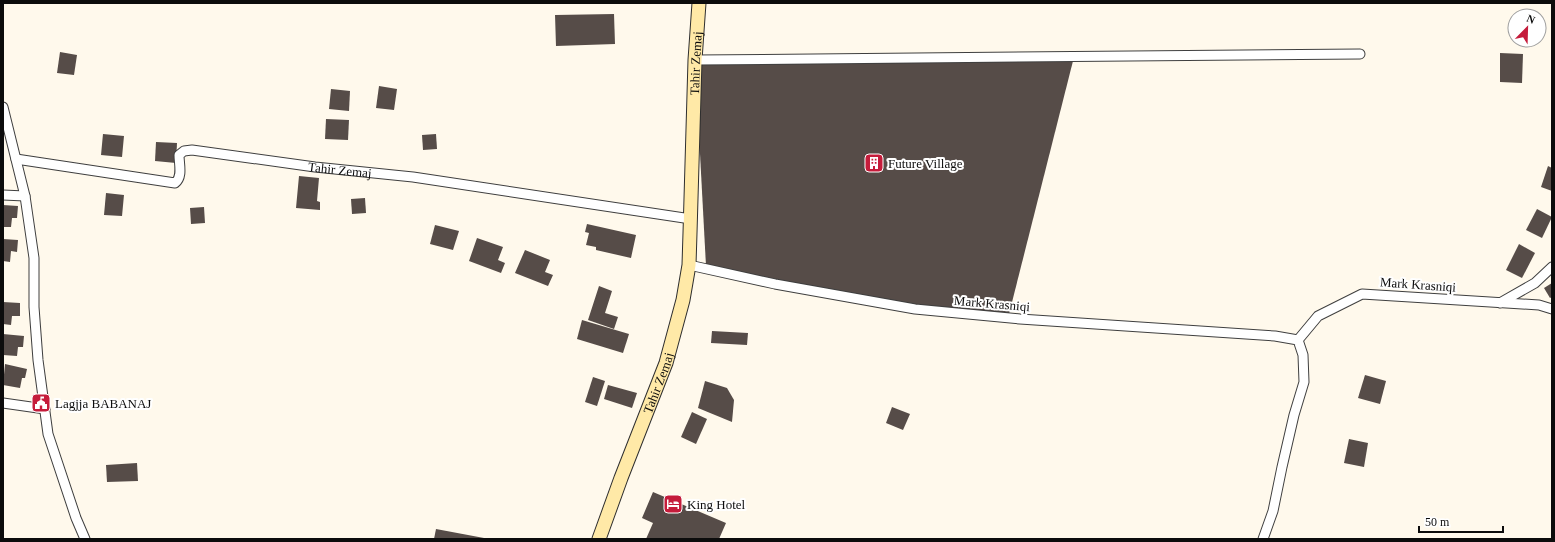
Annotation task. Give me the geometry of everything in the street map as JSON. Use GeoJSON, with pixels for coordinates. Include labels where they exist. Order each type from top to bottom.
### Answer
{"type":"FeatureCollection","features":[{"type":"Feature","properties":{"kind":"main road","name":"Tahir Zemaj"},"geometry":{"type":"LineString","coordinates":[[599,539],[666,363],[683,300],[689,265],[695,60],[699,3]]}},
{"type":"Feature","properties":{"kind":"street"},"geometry":{"type":"LineString","coordinates":[[695,60],[1360,54]]}},
{"type":"Feature","properties":{"kind":"street"},"geometry":{"type":"LineString","coordinates":[[3,107],[25,196],[34,258],[34,307],[38,360],[48,434],[76,518],[85,539]]}},
{"type":"Feature","properties":{"kind":"street","name":"Tahir Zemaj"},"geometry":{"type":"LineString","coordinates":[[16,159],[175,183],[179,180],[180,176],[179,155],[184,151],[192,150],[315,167],[413,177],[691,219]]}},
{"type":"Feature","properties":{"kind":"street"},"geometry":{"type":"LineString","coordinates":[[3,195],[25,196]]}},
{"type":"Feature","properties":{"kind":"street","name":"Mark Krasniqi"},"geometry":{"type":"LineString","coordinates":[[689,265],[775,284],[915,309],[1020,319],[1275,336],[1298,340],[1318,316],[1362,294],[1539,306],[1552,309]]}},
{"type":"Feature","properties":{"kind":"street"},"geometry":{"type":"LineString","coordinates":[[1500,303],[1535,284],[1552,266]]}},
{"type":"Feature","properties":{"kind":"street"},"geometry":{"type":"LineString","coordinates":[[1263,539],[1273,511],[1283,460],[1304,382],[1303,355],[1298,340]]}},
{"type":"Feature","properties":{"kind":"street"},"geometry":{"type":"LineString","coordinates":[[3,403],[45,409]]}},
{"type":"Feature","properties":{"kind":"building"},"geometry":{"type":"Polygon","coordinates":[[[614,14],[615,44],[556,46],[555,15],[614,14]]]}},
{"type":"Feature","properties":{"kind":"building"},"geometry":{"type":"Polygon","coordinates":[[[60,52],[77,55],[74,75],[57,73],[60,52]]]}},
{"type":"Feature","properties":{"kind":"building"},"geometry":{"type":"Polygon","coordinates":[[[1500,53],[1523,54],[1522,83],[1500,82],[1500,53]]]}},
{"type":"Feature","properties":{"kind":"building","name":"Future Village"},"geometry":{"type":"Polygon","coordinates":[[[1074,57],[1008,318],[915,309],[706,266],[695,60],[1074,57]]]}},
{"type":"Feature","properties":{"kind":"building"},"geometry":{"type":"Polygon","coordinates":[[[379,86],[397,89],[394,110],[376,108],[379,86]]]}},
{"type":"Feature","properties":{"kind":"building"},"geometry":{"type":"Polygon","coordinates":[[[331,89],[350,91],[349,111],[329,109],[331,89]]]}},
{"type":"Feature","properties":{"kind":"building"},"geometry":{"type":"Polygon","coordinates":[[[326,119],[349,120],[348,140],[325,139],[326,119]]]}},
{"type":"Feature","properties":{"kind":"building"},"geometry":{"type":"Polygon","coordinates":[[[103,134],[124,136],[122,157],[101,155],[103,134]]]}},
{"type":"Feature","properties":{"kind":"building"},"geometry":{"type":"Polygon","coordinates":[[[436,134],[437,149],[423,150],[422,135],[436,134]]]}},
{"type":"Feature","properties":{"kind":"building"},"geometry":{"type":"Polygon","coordinates":[[[156,142],[177,143],[176,163],[155,161],[156,142]]]}},
{"type":"Feature","properties":{"kind":"building"},"geometry":{"type":"Polygon","coordinates":[[[1548,166],[1552,168],[1552,191],[1541,187],[1548,166]]]}},
{"type":"Feature","properties":{"kind":"building"},"geometry":{"type":"Polygon","coordinates":[[[299,176],[319,178],[317,201],[320,202],[320,210],[296,208],[299,176]]]}},
{"type":"Feature","properties":{"kind":"building"},"geometry":{"type":"Polygon","coordinates":[[[106,193],[124,195],[122,216],[104,215],[106,193]]]}},
{"type":"Feature","properties":{"kind":"building"},"geometry":{"type":"Polygon","coordinates":[[[365,198],[366,213],[352,214],[351,199],[365,198]]]}},
{"type":"Feature","properties":{"kind":"building"},"geometry":{"type":"Polygon","coordinates":[[[3,205],[18,206],[17,218],[12,218],[11,227],[3,227],[3,205]]]}},
{"type":"Feature","properties":{"kind":"building"},"geometry":{"type":"Polygon","coordinates":[[[204,207],[205,223],[191,224],[190,208],[204,207]]]}},
{"type":"Feature","properties":{"kind":"building"},"geometry":{"type":"Polygon","coordinates":[[[1537,209],[1552,217],[1542,238],[1526,230],[1537,209]]]}},
{"type":"Feature","properties":{"kind":"building"},"geometry":{"type":"Polygon","coordinates":[[[587,224],[636,235],[631,258],[596,250],[596,247],[586,245],[589,233],[585,232],[587,224]]]}},
{"type":"Feature","properties":{"kind":"building"},"geometry":{"type":"Polygon","coordinates":[[[435,225],[459,231],[453,250],[430,244],[435,225]]]}},
{"type":"Feature","properties":{"kind":"building"},"geometry":{"type":"Polygon","coordinates":[[[477,238],[503,247],[498,260],[505,263],[501,273],[469,261],[477,238]]]}},
{"type":"Feature","properties":{"kind":"building"},"geometry":{"type":"Polygon","coordinates":[[[3,239],[18,240],[17,252],[11,251],[10,262],[3,261],[3,239]]]}},
{"type":"Feature","properties":{"kind":"building"},"geometry":{"type":"Polygon","coordinates":[[[1519,244],[1535,253],[1522,278],[1506,270],[1519,244]]]}},
{"type":"Feature","properties":{"kind":"building"},"geometry":{"type":"Polygon","coordinates":[[[525,250],[550,260],[545,272],[553,275],[548,286],[515,273],[525,250]]]}},
{"type":"Feature","properties":{"kind":"building"},"geometry":{"type":"Polygon","coordinates":[[[1552,283],[1552,297],[1550,298],[1544,288],[1552,283]]]}},
{"type":"Feature","properties":{"kind":"building"},"geometry":{"type":"Polygon","coordinates":[[[599,286],[612,291],[605,313],[618,317],[614,329],[588,320],[599,286]]]}},
{"type":"Feature","properties":{"kind":"building"},"geometry":{"type":"Polygon","coordinates":[[[3,302],[20,303],[20,316],[12,316],[11,325],[3,324],[3,302]]]}},
{"type":"Feature","properties":{"kind":"building"},"geometry":{"type":"Polygon","coordinates":[[[582,320],[629,334],[623,353],[577,339],[582,320]]]}},
{"type":"Feature","properties":{"kind":"building"},"geometry":{"type":"Polygon","coordinates":[[[712,331],[748,333],[747,345],[711,343],[712,331]]]}},
{"type":"Feature","properties":{"kind":"building"},"geometry":{"type":"Polygon","coordinates":[[[3,334],[24,336],[23,347],[18,347],[17,356],[3,355],[3,334]]]}},
{"type":"Feature","properties":{"kind":"building"},"geometry":{"type":"Polygon","coordinates":[[[5,364],[27,369],[25,378],[22,378],[20,388],[3,385],[5,364]]]}},
{"type":"Feature","properties":{"kind":"building"},"geometry":{"type":"Polygon","coordinates":[[[1365,375],[1386,381],[1380,404],[1358,398],[1365,375]]]}},
{"type":"Feature","properties":{"kind":"building"},"geometry":{"type":"Polygon","coordinates":[[[593,377],[605,381],[597,406],[585,402],[593,377]]]}},
{"type":"Feature","properties":{"kind":"building"},"geometry":{"type":"Polygon","coordinates":[[[705,381],[727,388],[734,400],[732,422],[698,408],[705,381]]]}},
{"type":"Feature","properties":{"kind":"building"},"geometry":{"type":"Polygon","coordinates":[[[608,385],[637,393],[632,408],[604,399],[608,385]]]}},
{"type":"Feature","properties":{"kind":"building"},"geometry":{"type":"Polygon","coordinates":[[[892,407],[910,414],[903,430],[886,423],[892,407]]]}},
{"type":"Feature","properties":{"kind":"building"},"geometry":{"type":"Polygon","coordinates":[[[692,412],[707,419],[696,444],[681,437],[692,412]]]}},
{"type":"Feature","properties":{"kind":"building"},"geometry":{"type":"Polygon","coordinates":[[[1349,439],[1368,443],[1364,467],[1344,463],[1349,439]]]}},
{"type":"Feature","properties":{"kind":"building"},"geometry":{"type":"Polygon","coordinates":[[[137,463],[138,481],[107,482],[106,465],[137,463]]]}},
{"type":"Feature","properties":{"kind":"building"},"geometry":{"type":"Polygon","coordinates":[[[653,492],[726,523],[719,539],[646,539],[653,523],[642,518],[653,492]]]}},
{"type":"Feature","properties":{"kind":"building"},"geometry":{"type":"Polygon","coordinates":[[[436,529],[484,538],[484,539],[434,539],[436,529]]]}},
{"type":"Feature","properties":{"kind":"place","name":"Future Village"},"geometry":{"type":"Point","coordinates":[874,163]}},
{"type":"Feature","properties":{"kind":"place","name":"Lagjja BABANAJ"},"geometry":{"type":"Point","coordinates":[41,403]}},
{"type":"Feature","properties":{"kind":"place","name":"King Hotel"},"geometry":{"type":"Point","coordinates":[673,504]}}]}
